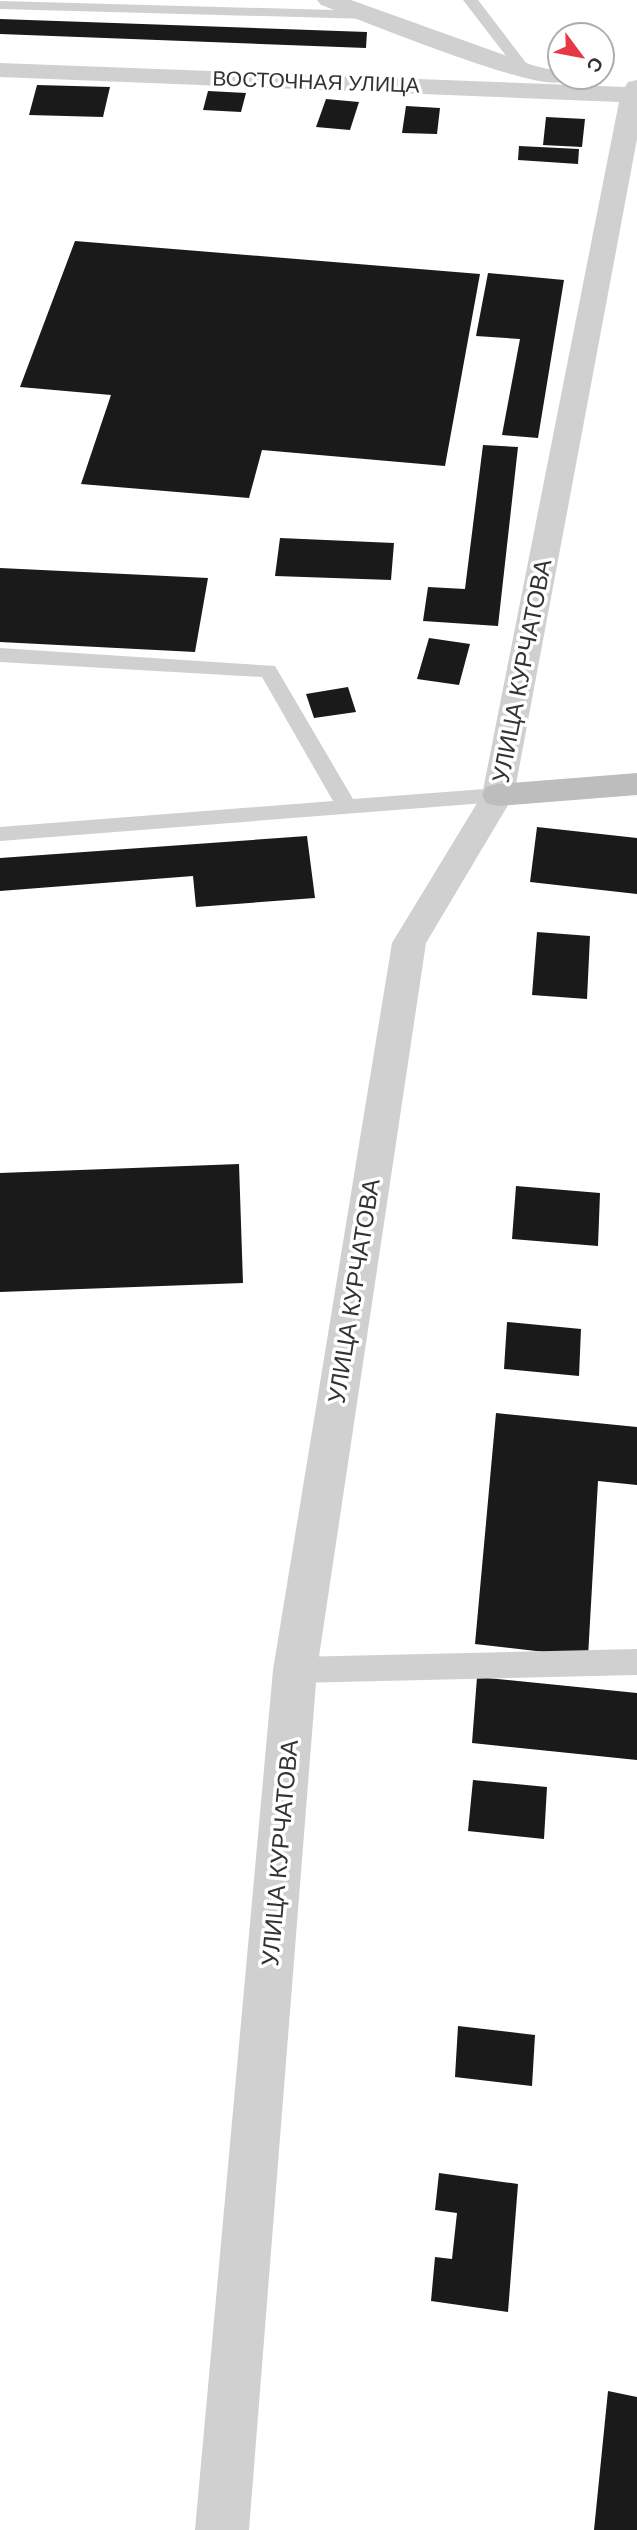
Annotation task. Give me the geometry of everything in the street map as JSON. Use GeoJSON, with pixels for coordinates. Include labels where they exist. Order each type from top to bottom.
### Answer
{"type":"FeatureCollection","features":[{"type":"Feature","properties":{"kind":"street"},"geometry":{"type":"LineString","coordinates":[[329,0],[525,71],[636,92]]}},
{"type":"Feature","properties":{"kind":"street","name":"ВОСТОЧНАЯ УЛИЦА"},"geometry":{"type":"LineString","coordinates":[[0,70],[636,92]]}},
{"type":"Feature","properties":{"kind":"street","name":"УЛИЦА КУРЧАТОВА"},"geometry":{"type":"LineString","coordinates":[[222,2530],[295,1671],[409,943],[498,795],[636,92]]}},
{"type":"Feature","properties":{"kind":"street"},"geometry":{"type":"LineString","coordinates":[[498,795],[637,784]]}},
{"type":"Feature","properties":{"kind":"lane"},"geometry":{"type":"LineString","coordinates":[[470,0],[525,71]]}},
{"type":"Feature","properties":{"kind":"lane"},"geometry":{"type":"LineString","coordinates":[[0,5],[370,15]]}},
{"type":"Feature","properties":{"kind":"lane"},"geometry":{"type":"LineString","coordinates":[[0,655],[268,671],[347,807]]}},
{"type":"Feature","properties":{"kind":"lane"},"geometry":{"type":"LineString","coordinates":[[0,834],[498,795]]}},
{"type":"Feature","properties":{"kind":"lane"},"geometry":{"type":"LineString","coordinates":[[295,1671],[637,1662]]}},
{"type":"Feature","properties":{"kind":"building"},"geometry":{"type":"Polygon","coordinates":[[[0,19],[367,32],[366,48],[0,34],[0,19]]]}},
{"type":"Feature","properties":{"kind":"building"},"geometry":{"type":"Polygon","coordinates":[[[37,85],[110,87],[103,117],[29,115],[37,85]]]}},
{"type":"Feature","properties":{"kind":"building"},"geometry":{"type":"Polygon","coordinates":[[[208,91],[246,93],[241,112],[203,110],[208,91]]]}},
{"type":"Feature","properties":{"kind":"building"},"geometry":{"type":"Polygon","coordinates":[[[326,99],[359,102],[350,130],[316,127],[326,99]]]}},
{"type":"Feature","properties":{"kind":"building"},"geometry":{"type":"Polygon","coordinates":[[[406,106],[440,108],[437,134],[402,133],[406,106]]]}},
{"type":"Feature","properties":{"kind":"building"},"geometry":{"type":"Polygon","coordinates":[[[546,117],[585,119],[582,147],[543,145],[546,117]]]}},
{"type":"Feature","properties":{"kind":"building"},"geometry":{"type":"Polygon","coordinates":[[[519,146],[579,149],[578,164],[518,160],[519,146]]]}},
{"type":"Feature","properties":{"kind":"building"},"geometry":{"type":"Polygon","coordinates":[[[75,241],[480,274],[445,466],[262,450],[249,498],[81,484],[111,395],[20,387],[75,241]]]}},
{"type":"Feature","properties":{"kind":"building"},"geometry":{"type":"Polygon","coordinates":[[[488,273],[564,280],[538,438],[502,435],[520,339],[476,336],[488,273]]]}},
{"type":"Feature","properties":{"kind":"building"},"geometry":{"type":"Polygon","coordinates":[[[483,445],[518,447],[498,626],[423,621],[428,587],[465,589],[483,445]]]}},
{"type":"Feature","properties":{"kind":"building"},"geometry":{"type":"Polygon","coordinates":[[[280,538],[394,543],[391,580],[275,576],[280,538]]]}},
{"type":"Feature","properties":{"kind":"building"},"geometry":{"type":"Polygon","coordinates":[[[0,568],[208,578],[195,652],[0,642],[0,568]]]}},
{"type":"Feature","properties":{"kind":"building"},"geometry":{"type":"Polygon","coordinates":[[[429,638],[470,644],[459,685],[417,679],[429,638]]]}},
{"type":"Feature","properties":{"kind":"building"},"geometry":{"type":"Polygon","coordinates":[[[348,687],[356,712],[314,718],[306,694],[348,687]]]}},
{"type":"Feature","properties":{"kind":"building"},"geometry":{"type":"Polygon","coordinates":[[[537,827],[637,838],[637,894],[530,882],[537,827]]]}},
{"type":"Feature","properties":{"kind":"building"},"geometry":{"type":"Polygon","coordinates":[[[307,836],[315,898],[196,907],[193,876],[0,891],[0,858],[307,836]]]}},
{"type":"Feature","properties":{"kind":"building"},"geometry":{"type":"Polygon","coordinates":[[[537,932],[590,936],[587,999],[532,995],[537,932]]]}},
{"type":"Feature","properties":{"kind":"building"},"geometry":{"type":"Polygon","coordinates":[[[239,1164],[243,1283],[0,1292],[0,1173],[239,1164]]]}},
{"type":"Feature","properties":{"kind":"building"},"geometry":{"type":"Polygon","coordinates":[[[516,1186],[600,1193],[598,1246],[512,1239],[516,1186]]]}},
{"type":"Feature","properties":{"kind":"building"},"geometry":{"type":"Polygon","coordinates":[[[507,1322],[581,1329],[579,1376],[504,1369],[507,1322]]]}},
{"type":"Feature","properties":{"kind":"building"},"geometry":{"type":"Polygon","coordinates":[[[496,1413],[637,1427],[637,1485],[598,1481],[588,1657],[475,1644],[496,1413]]]}},
{"type":"Feature","properties":{"kind":"building"},"geometry":{"type":"Polygon","coordinates":[[[477,1677],[637,1693],[637,1760],[472,1743],[477,1677]]]}},
{"type":"Feature","properties":{"kind":"building"},"geometry":{"type":"Polygon","coordinates":[[[473,1780],[547,1787],[544,1839],[468,1831],[473,1780]]]}},
{"type":"Feature","properties":{"kind":"building"},"geometry":{"type":"Polygon","coordinates":[[[458,2026],[535,2035],[532,2086],[455,2077],[458,2026]]]}},
{"type":"Feature","properties":{"kind":"building"},"geometry":{"type":"Polygon","coordinates":[[[439,2173],[518,2184],[508,2312],[431,2301],[435,2257],[452,2259],[457,2213],[435,2210],[439,2173]]]}},
{"type":"Feature","properties":{"kind":"building"},"geometry":{"type":"Polygon","coordinates":[[[608,2391],[637,2397],[637,2530],[594,2530],[608,2391]]]}}]}
